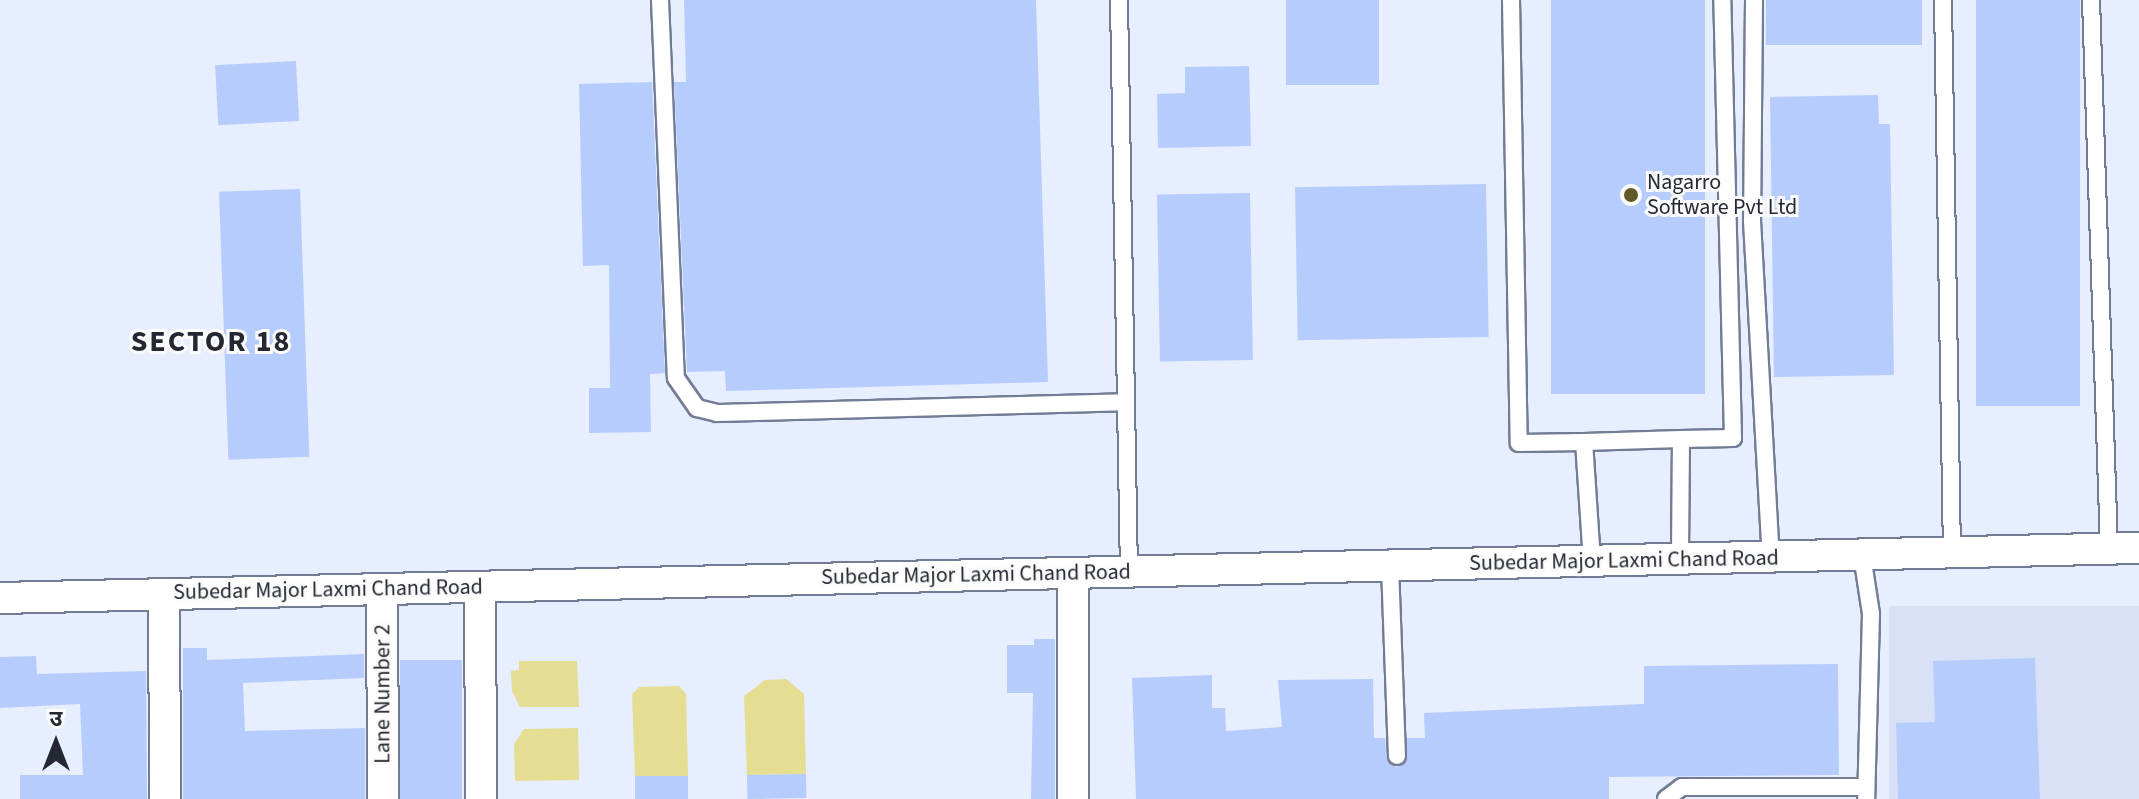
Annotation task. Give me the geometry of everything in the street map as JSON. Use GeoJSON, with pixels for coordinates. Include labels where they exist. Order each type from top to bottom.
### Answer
{"type":"FeatureCollection","features":[{"type":"Feature","properties":{"kind":"street","name":"Subedar Major Laxmi Chand Road"},"geometry":{"type":"LineString","coordinates":[[0,598],[2139,548]]}},
{"type":"Feature","properties":{"kind":"street"},"geometry":{"type":"LineString","coordinates":[[1073,573],[1073,799]]}},
{"type":"Feature","properties":{"kind":"street"},"geometry":{"type":"LineString","coordinates":[[480,587],[481,799]]}},
{"type":"Feature","properties":{"kind":"street","name":"Lane Number 2"},"geometry":{"type":"LineString","coordinates":[[382,589],[383,799]]}},
{"type":"Feature","properties":{"kind":"street"},"geometry":{"type":"LineString","coordinates":[[164,594],[165,799]]}},
{"type":"Feature","properties":{"kind":"lane"},"geometry":{"type":"LineString","coordinates":[[660,0],[676,378],[697,408],[717,413],[1126,402]]}},
{"type":"Feature","properties":{"kind":"lane"},"geometry":{"type":"LineString","coordinates":[[1119,0],[1129,572]]}},
{"type":"Feature","properties":{"kind":"lane"},"geometry":{"type":"LineString","coordinates":[[1511,0],[1519,443],[1733,438],[1722,0]]}},
{"type":"Feature","properties":{"kind":"lane"},"geometry":{"type":"LineString","coordinates":[[1754,0],[1752,221],[1771,557]]}},
{"type":"Feature","properties":{"kind":"lane"},"geometry":{"type":"LineString","coordinates":[[1943,0],[1952,553]]}},
{"type":"Feature","properties":{"kind":"lane"},"geometry":{"type":"LineString","coordinates":[[2091,0],[2109,548]]}},
{"type":"Feature","properties":{"kind":"lane"},"geometry":{"type":"LineString","coordinates":[[1680,560],[1681,439]]}},
{"type":"Feature","properties":{"kind":"lane"},"geometry":{"type":"LineString","coordinates":[[1584,442],[1592,562]]}},
{"type":"Feature","properties":{"kind":"lane"},"geometry":{"type":"LineString","coordinates":[[1666,799],[1682,787],[1866,793],[1871,614],[1862,555]]}},
{"type":"Feature","properties":{"kind":"lane"},"geometry":{"type":"LineString","coordinates":[[1390,566],[1397,756]]}},
{"type":"Feature","properties":{"kind":"shaded area"},"geometry":{"type":"Polygon","coordinates":[[[1889,606],[2139,606],[2139,799],[1889,799],[1889,606]]]}},
{"type":"Feature","properties":{"kind":"shaded area"},"geometry":{"type":"Polygon","coordinates":[[[519,661],[577,661],[579,707],[520,707],[512,691],[511,671],[519,670],[519,661]]]}},
{"type":"Feature","properties":{"kind":"shaded area"},"geometry":{"type":"Polygon","coordinates":[[[786,679],[804,694],[806,774],[747,775],[744,696],[765,680],[786,679]]]}},
{"type":"Feature","properties":{"kind":"shaded area"},"geometry":{"type":"Polygon","coordinates":[[[679,686],[686,694],[688,776],[635,777],[632,694],[639,687],[679,686]]]}},
{"type":"Feature","properties":{"kind":"shaded area"},"geometry":{"type":"Polygon","coordinates":[[[578,728],[579,780],[515,781],[514,744],[524,729],[578,728]]]}},
{"type":"Feature","properties":{"kind":"building"},"geometry":{"type":"Polygon","coordinates":[[[684,0],[1036,0],[1048,382],[726,391],[725,371],[687,372],[674,82],[686,82],[684,0]]]}},
{"type":"Feature","properties":{"kind":"building"},"geometry":{"type":"Polygon","coordinates":[[[1286,0],[1379,0],[1379,85],[1286,85],[1286,0]]]}},
{"type":"Feature","properties":{"kind":"building","name":"Nagarro Software Pvt Ltd"},"geometry":{"type":"Polygon","coordinates":[[[1551,0],[1705,0],[1705,394],[1551,394],[1551,0]]]}},
{"type":"Feature","properties":{"kind":"building"},"geometry":{"type":"Polygon","coordinates":[[[1766,0],[1922,0],[1922,45],[1766,45],[1766,0]]]}},
{"type":"Feature","properties":{"kind":"building"},"geometry":{"type":"Polygon","coordinates":[[[1976,0],[2080,0],[2080,406],[1976,406],[1976,0]]]}},
{"type":"Feature","properties":{"kind":"building"},"geometry":{"type":"Polygon","coordinates":[[[296,61],[299,121],[218,125],[215,65],[296,61]]]}},
{"type":"Feature","properties":{"kind":"building"},"geometry":{"type":"Polygon","coordinates":[[[1249,66],[1251,146],[1158,148],[1157,94],[1185,93],[1185,67],[1249,66]]]}},
{"type":"Feature","properties":{"kind":"building"},"geometry":{"type":"Polygon","coordinates":[[[652,82],[665,373],[650,374],[651,432],[589,433],[589,388],[610,388],[609,265],[583,266],[579,84],[652,82]]]}},
{"type":"Feature","properties":{"kind":"building"},"geometry":{"type":"Polygon","coordinates":[[[1878,95],[1879,124],[1890,124],[1894,375],[1774,377],[1770,97],[1878,95]]]}},
{"type":"Feature","properties":{"kind":"building"},"geometry":{"type":"Polygon","coordinates":[[[1486,184],[1489,337],[1298,340],[1295,187],[1486,184]]]}},
{"type":"Feature","properties":{"kind":"building"},"geometry":{"type":"Polygon","coordinates":[[[300,189],[309,457],[228,460],[219,192],[300,189]]]}},
{"type":"Feature","properties":{"kind":"building"},"geometry":{"type":"Polygon","coordinates":[[[1250,193],[1253,360],[1160,362],[1157,195],[1250,193]]]}},
{"type":"Feature","properties":{"kind":"building"},"geometry":{"type":"Polygon","coordinates":[[[1034,639],[1055,639],[1055,799],[1031,799],[1033,693],[1007,693],[1007,645],[1034,645],[1034,639]]]}},
{"type":"Feature","properties":{"kind":"building"},"geometry":{"type":"Polygon","coordinates":[[[183,648],[207,648],[207,660],[364,654],[364,678],[243,683],[245,731],[365,728],[365,799],[183,799],[183,648]]]}},
{"type":"Feature","properties":{"kind":"building"},"geometry":{"type":"Polygon","coordinates":[[[36,656],[37,674],[146,671],[147,799],[20,799],[20,775],[83,775],[80,704],[0,708],[0,657],[36,656]]]}},
{"type":"Feature","properties":{"kind":"building"},"geometry":{"type":"Polygon","coordinates":[[[2035,658],[2040,799],[1898,799],[1896,723],[1935,722],[1933,661],[2035,658]]]}},
{"type":"Feature","properties":{"kind":"building"},"geometry":{"type":"Polygon","coordinates":[[[400,660],[462,660],[462,799],[400,799],[400,660]]]}},
{"type":"Feature","properties":{"kind":"building"},"geometry":{"type":"Polygon","coordinates":[[[1838,664],[1839,775],[1609,777],[1609,799],[1136,799],[1132,678],[1212,675],[1212,708],[1225,708],[1226,731],[1282,727],[1278,680],[1373,679],[1374,738],[1385,738],[1387,761],[1397,767],[1407,760],[1407,738],[1425,738],[1424,713],[1644,704],[1644,666],[1838,664]]]}},
{"type":"Feature","properties":{"kind":"building"},"geometry":{"type":"Polygon","coordinates":[[[806,774],[806,798],[747,799],[747,775],[806,774]]]}},
{"type":"Feature","properties":{"kind":"building"},"geometry":{"type":"Polygon","coordinates":[[[635,776],[688,776],[688,799],[635,799],[635,776]]]}},
{"type":"Feature","properties":{"kind":"place","name":"Nagarro Software Pvt Ltd"},"geometry":{"type":"Point","coordinates":[1631,195]}},
{"type":"Feature","properties":{"kind":"district","name":"SECTOR 18"},"geometry":{"type":"Point","coordinates":[211,342]}}]}
